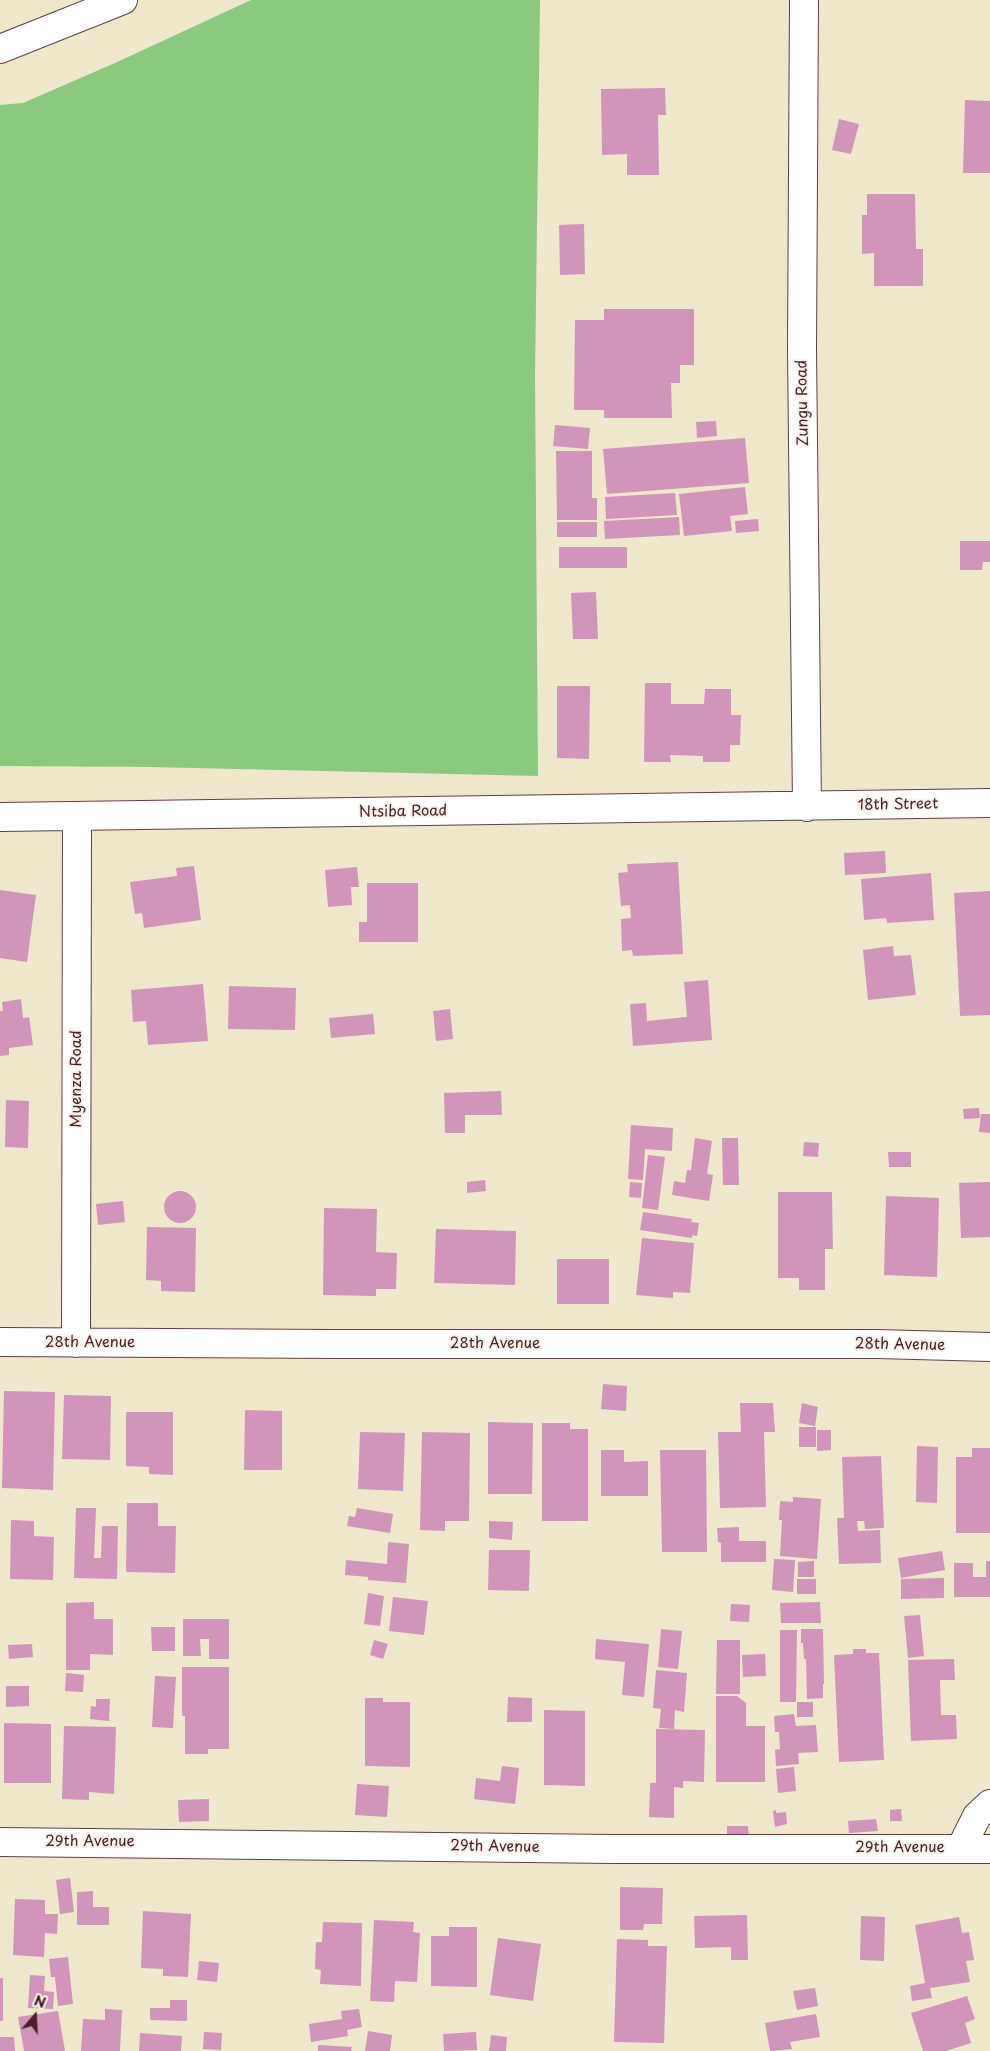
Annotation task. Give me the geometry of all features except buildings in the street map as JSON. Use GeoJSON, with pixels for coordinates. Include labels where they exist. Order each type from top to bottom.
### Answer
{"type":"FeatureCollection","features":[{"type":"Feature","properties":{"kind":"street"},"geometry":{"type":"LineString","coordinates":[[0,49],[123,0]]}},
{"type":"Feature","properties":{"kind":"street","name":"Zungu Road"},"geometry":{"type":"LineString","coordinates":[[804,0],[802,349],[807,807]]}},
{"type":"Feature","properties":{"kind":"street","name":"18th Street"},"geometry":{"type":"LineString","coordinates":[[807,807],[990,803]]}},
{"type":"Feature","properties":{"kind":"street","name":"Ntsiba Road"},"geometry":{"type":"LineString","coordinates":[[0,817],[807,807]]}},
{"type":"Feature","properties":{"kind":"street","name":"Myenza Road"},"geometry":{"type":"LineString","coordinates":[[76,1342],[77,816]]}},
{"type":"Feature","properties":{"kind":"street","name":"28th Avenue"},"geometry":{"type":"LineString","coordinates":[[0,1342],[877,1344],[990,1347]]}},
{"type":"Feature","properties":{"kind":"street"},"geometry":{"type":"LineString","coordinates":[[961,1848],[977,1816],[990,1804]]}},
{"type":"Feature","properties":{"kind":"street","name":"29th Avenue"},"geometry":{"type":"LineString","coordinates":[[0,1842],[613,1849],[990,1848]]}},
{"type":"Feature","properties":{"kind":"green space"},"geometry":{"type":"Polygon","coordinates":[[[251,0],[540,0],[535,376],[538,776],[150,767],[0,766],[0,105],[23,103],[251,0]]]}}]}
